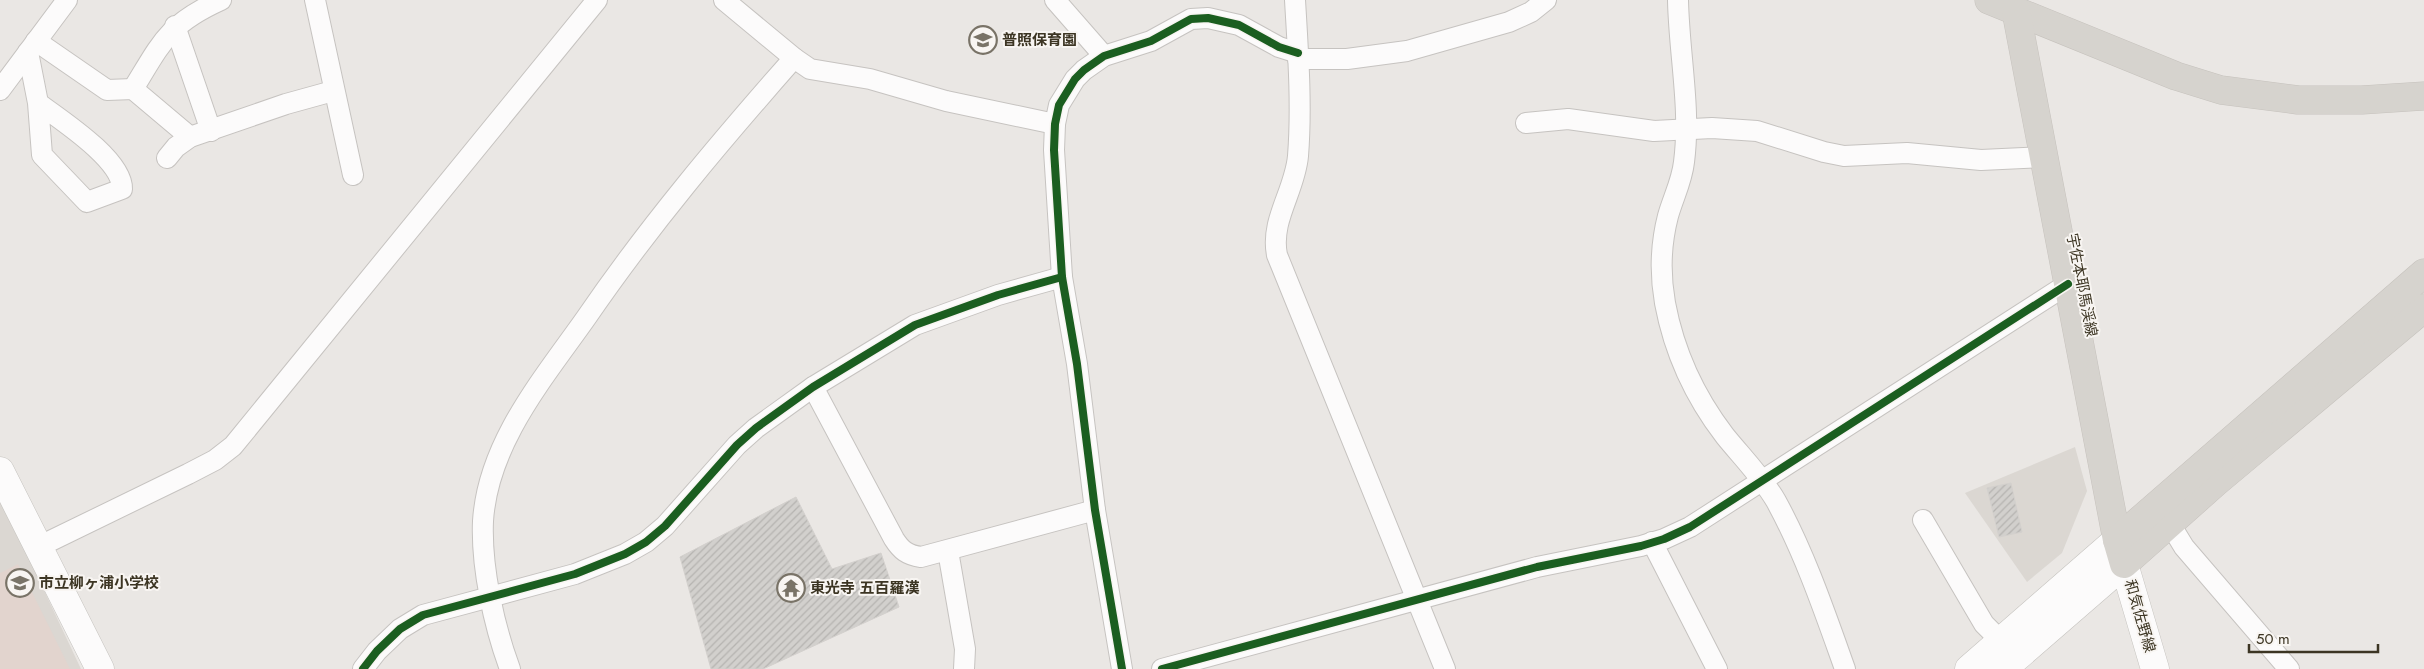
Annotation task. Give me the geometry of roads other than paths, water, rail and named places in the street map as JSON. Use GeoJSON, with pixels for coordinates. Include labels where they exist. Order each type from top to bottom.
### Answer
{"type":"FeatureCollection","features":[{"type":"Feature","properties":{"kind":"main road"},"geometry":{"type":"LineString","coordinates":[[1989,0],[2015,5],[2176,76],[2221,90],[2298,100],[2362,100],[2424,96]]}},
{"type":"Feature","properties":{"kind":"main road","name":"宇佐本耶馬渓線"},"geometry":{"type":"LineString","coordinates":[[2015,5],[2120,552]]}},
{"type":"Feature","properties":{"kind":"main road"},"geometry":{"type":"LineString","coordinates":[[2120,552],[2424,273]]}},
{"type":"Feature","properties":{"kind":"main road"},"geometry":{"type":"LineString","coordinates":[[2120,552],[2170,524],[2424,308]]}},
{"type":"Feature","properties":{"kind":"street"},"geometry":{"type":"LineString","coordinates":[[0,90],[67,0]]}},
{"type":"Feature","properties":{"kind":"street"},"geometry":{"type":"LineString","coordinates":[[134,89],[164,38],[175,26],[221,0]]}},
{"type":"Feature","properties":{"kind":"street"},"geometry":{"type":"LineString","coordinates":[[315,0],[352,175]]}},
{"type":"Feature","properties":{"kind":"street"},"geometry":{"type":"LineString","coordinates":[[38,547],[215,460],[232,446],[597,0]]}},
{"type":"Feature","properties":{"kind":"street"},"geometry":{"type":"LineString","coordinates":[[724,0],[794,58],[818,71],[870,79],[946,101],[1055,124]]}},
{"type":"Feature","properties":{"kind":"street"},"geometry":{"type":"LineString","coordinates":[[1055,0],[1104,56]]}},
{"type":"Feature","properties":{"kind":"street"},"geometry":{"type":"LineString","coordinates":[[1295,0],[1298,56],[1298,157],[1290,193],[1277,226],[1274,241],[1277,255],[1445,669]]}},
{"type":"Feature","properties":{"kind":"street"},"geometry":{"type":"LineString","coordinates":[[1122,669],[1095,510],[1077,364],[1062,277],[1055,124],[1059,105],[1075,79],[1104,56],[1151,41],[1183,23],[1199,18],[1239,25],[1298,56],[1347,59],[1407,51],[1509,22],[1531,12],[1546,0]]}},
{"type":"Feature","properties":{"kind":"street"},"geometry":{"type":"LineString","coordinates":[[1678,0],[1684,55],[1687,130],[1681,177],[1668,218],[1663,248],[1662,273],[1665,301],[1680,355],[1700,398],[1721,430],[1763,481],[1776,501],[1818,595],[1845,669]]}},
{"type":"Feature","properties":{"kind":"street"},"geometry":{"type":"LineString","coordinates":[[175,26],[211,131]]}},
{"type":"Feature","properties":{"kind":"street"},"geometry":{"type":"LineString","coordinates":[[32,46],[107,90],[134,89],[190,137]]}},
{"type":"Feature","properties":{"kind":"street"},"geometry":{"type":"LineString","coordinates":[[32,46],[42,155],[87,202],[122,189],[122,181],[98,148],[38,103]]}},
{"type":"Feature","properties":{"kind":"street"},"geometry":{"type":"LineString","coordinates":[[510,669],[503,650],[490,595],[485,556],[483,520],[497,459],[513,425],[547,372],[629,256],[710,154],[794,58]]}},
{"type":"Feature","properties":{"kind":"street"},"geometry":{"type":"LineString","coordinates":[[167,158],[176,147],[190,137],[286,104],[333,91]]}},
{"type":"Feature","properties":{"kind":"street"},"geometry":{"type":"LineString","coordinates":[[1526,123],[1568,119],[1654,131],[1712,128],[1757,131],[1824,152],[1844,156],[1908,153],[1981,160],[2045,157]]}},
{"type":"Feature","properties":{"kind":"street"},"geometry":{"type":"LineString","coordinates":[[363,669],[378,651],[400,630],[423,615],[490,595],[575,574],[625,554],[646,542],[665,526],[737,445],[756,428],[813,387],[915,325],[998,295],[1062,277]]}},
{"type":"Feature","properties":{"kind":"street"},"geometry":{"type":"LineString","coordinates":[[1162,669],[1537,568],[1652,542],[1690,527],[2068,284]]}},
{"type":"Feature","properties":{"kind":"street"},"geometry":{"type":"LineString","coordinates":[[813,387],[901,549],[910,556],[921,557],[948,551],[1095,510]]}},
{"type":"Feature","properties":{"kind":"street"},"geometry":{"type":"LineString","coordinates":[[0,471],[100,669]]}},
{"type":"Feature","properties":{"kind":"street"},"geometry":{"type":"LineString","coordinates":[[1924,520],[1984,624],[2001,641]]}},
{"type":"Feature","properties":{"kind":"street"},"geometry":{"type":"LineString","coordinates":[[2170,524],[2184,546],[2289,669]]}},
{"type":"Feature","properties":{"kind":"street"},"geometry":{"type":"LineString","coordinates":[[1652,542],[1717,669]]}},
{"type":"Feature","properties":{"kind":"street"},"geometry":{"type":"LineString","coordinates":[[948,551],[965,649],[964,669]]}},
{"type":"Feature","properties":{"kind":"street"},"geometry":{"type":"LineString","coordinates":[[1969,669],[2001,641],[2120,552]]}},
{"type":"Feature","properties":{"kind":"street"},"geometry":{"type":"LineString","coordinates":[[2003,669],[2120,552]]}},
{"type":"Feature","properties":{"kind":"street","name":"和気佐野線"},"geometry":{"type":"LineString","coordinates":[[2120,552],[2155,669]]}},
{"type":"Feature","properties":{"kind":"place","name":"普照保育園"},"geometry":{"type":"Point","coordinates":[983,40]}},
{"type":"Feature","properties":{"kind":"place","name":"市立柳ヶ浦小学校"},"geometry":{"type":"Point","coordinates":[20,583]}},
{"type":"Feature","properties":{"kind":"place","name":"東光寺 五百羅漢"},"geometry":{"type":"Point","coordinates":[791,588]}}]}
